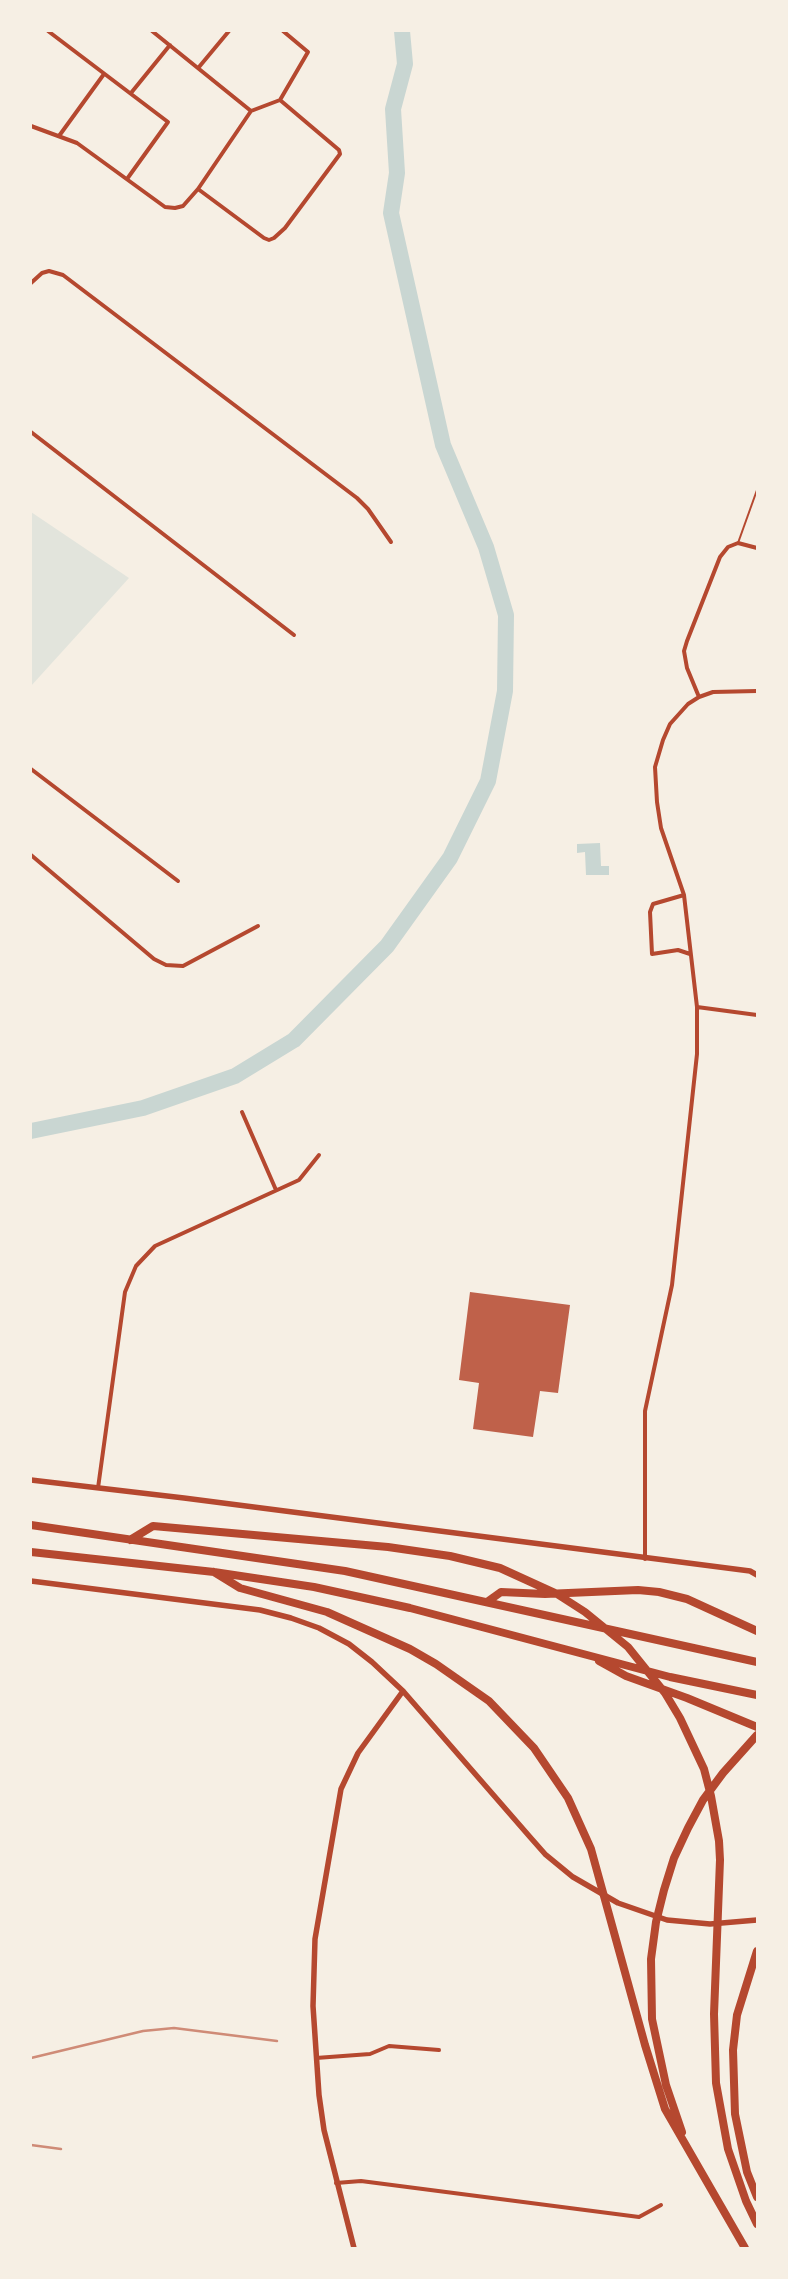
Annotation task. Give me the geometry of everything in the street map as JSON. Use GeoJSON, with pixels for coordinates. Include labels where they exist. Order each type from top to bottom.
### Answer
{"type":"FeatureCollection","features":[{"type":"Feature","properties":{"kind":"highway"},"geometry":{"type":"LineString","coordinates":[[31,1525],[314,1566],[487,1602],[757,1662]]}},
{"type":"Feature","properties":{"kind":"highway"},"geometry":{"type":"LineString","coordinates":[[130,1540],[153,1526],[348,1544],[450,1556],[500,1568],[557,1594],[591,1616],[628,1647],[649,1671],[665,1693],[693,1743],[704,1769],[711,1796],[719,1841],[720,1860],[714,2050],[721,2116],[737,2175],[757,2224]]}},
{"type":"Feature","properties":{"kind":"highway"},"geometry":{"type":"LineString","coordinates":[[31,1552],[282,1581],[378,1600],[683,1680],[757,1695]]}},
{"type":"Feature","properties":{"kind":"highway"},"geometry":{"type":"LineString","coordinates":[[214,1572],[240,1588],[327,1612],[381,1635],[436,1664],[489,1701],[534,1748],[568,1798],[591,1849],[620,1949],[654,2078],[665,2108],[745,2248]]}},
{"type":"Feature","properties":{"kind":"highway"},"geometry":{"type":"LineString","coordinates":[[487,1602],[501,1592],[545,1594],[638,1590],[659,1592],[687,1599],[757,1631]]}},
{"type":"Feature","properties":{"kind":"highway"},"geometry":{"type":"LineString","coordinates":[[590,1655],[626,1676],[687,1698],[757,1727]]}},
{"type":"Feature","properties":{"kind":"highway"},"geometry":{"type":"LineString","coordinates":[[690,2154],[666,2085],[652,2019],[652,1959],[656,1922],[664,1890],[688,1828],[703,1800],[723,1773],[757,1735]]}},
{"type":"Feature","properties":{"kind":"highway"},"geometry":{"type":"LineString","coordinates":[[757,1951],[745,1985],[737,2015],[733,2050],[735,2114],[741,2147],[757,2198]]}},
{"type":"Feature","properties":{"kind":"street"},"geometry":{"type":"LineString","coordinates":[[48,31],[168,122],[127,179]]}},
{"type":"Feature","properties":{"kind":"street"},"geometry":{"type":"LineString","coordinates":[[152,31],[199,67],[251,111]]}},
{"type":"Feature","properties":{"kind":"street"},"geometry":{"type":"LineString","coordinates":[[199,67],[229,31]]}},
{"type":"Feature","properties":{"kind":"street"},"geometry":{"type":"LineString","coordinates":[[31,126],[77,143],[165,207],[175,208],[183,206],[198,189],[251,111],[280,100],[308,52],[283,31]]}},
{"type":"Feature","properties":{"kind":"street"},"geometry":{"type":"LineString","coordinates":[[131,93],[170,45]]}},
{"type":"Feature","properties":{"kind":"street"},"geometry":{"type":"LineString","coordinates":[[59,136],[104,74]]}},
{"type":"Feature","properties":{"kind":"street"},"geometry":{"type":"LineString","coordinates":[[198,189],[264,238],[269,240],[274,238],[285,228],[340,154],[339,150],[280,100]]}},
{"type":"Feature","properties":{"kind":"street"},"geometry":{"type":"LineString","coordinates":[[31,283],[42,273],[49,271],[63,275],[356,498],[368,509],[391,542]]}},
{"type":"Feature","properties":{"kind":"street"},"geometry":{"type":"LineString","coordinates":[[31,432],[294,635]]}},
{"type":"Feature","properties":{"kind":"street"},"geometry":{"type":"LineString","coordinates":[[699,697],[687,668],[684,651],[720,557],[728,547],[738,543],[757,548]]}},
{"type":"Feature","properties":{"kind":"street"},"geometry":{"type":"LineString","coordinates":[[645,1559],[645,1411],[672,1285],[697,1063],[697,1007],[684,895],[661,828],[657,802],[655,767],[663,740],[670,724],[688,704],[699,697],[713,692],[757,691]]}},
{"type":"Feature","properties":{"kind":"street"},"geometry":{"type":"LineString","coordinates":[[31,769],[178,881]]}},
{"type":"Feature","properties":{"kind":"street"},"geometry":{"type":"LineString","coordinates":[[31,855],[154,959],[166,965],[183,966],[258,926]]}},
{"type":"Feature","properties":{"kind":"street"},"geometry":{"type":"LineString","coordinates":[[684,895],[653,904],[650,912],[652,954],[678,950],[690,954]]}},
{"type":"Feature","properties":{"kind":"street"},"geometry":{"type":"LineString","coordinates":[[697,1007],[757,1014]]}},
{"type":"Feature","properties":{"kind":"street"},"geometry":{"type":"LineString","coordinates":[[242,1112],[276,1190]]}},
{"type":"Feature","properties":{"kind":"street"},"geometry":{"type":"LineString","coordinates":[[98,1488],[125,1292],[136,1266],[155,1246],[299,1180],[319,1155]]}},
{"type":"Feature","properties":{"kind":"street"},"geometry":{"type":"LineString","coordinates":[[31,1480],[645,1559],[750,1571],[757,1569]]}},
{"type":"Feature","properties":{"kind":"street"},"geometry":{"type":"LineString","coordinates":[[750,1571],[757,1575]]}},
{"type":"Feature","properties":{"kind":"street"},"geometry":{"type":"LineString","coordinates":[[31,1581],[260,1610],[292,1618],[320,1628],[349,1644],[372,1662],[403,1692],[546,1854],[587,1887],[634,1910],[667,1920],[710,1924],[757,1920]]}},
{"type":"Feature","properties":{"kind":"street"},"geometry":{"type":"LineString","coordinates":[[354,2248],[336,2183],[324,2130],[316,2058],[313,2006],[315,1939],[341,1789],[358,1753],[403,1692]]}},
{"type":"Feature","properties":{"kind":"street"},"geometry":{"type":"LineString","coordinates":[[316,2058],[370,2054],[389,2046],[439,2050]]}},
{"type":"Feature","properties":{"kind":"street"},"geometry":{"type":"LineString","coordinates":[[336,2183],[361,2181],[639,2217],[661,2205]]}},
{"type":"Feature","properties":{"kind":"lane"},"geometry":{"type":"LineString","coordinates":[[738,543],[757,490]]}},
{"type":"Feature","properties":{"kind":"shaded area"},"geometry":{"type":"Polygon","coordinates":[[[31,512],[129,578],[31,686],[31,512]]]}},
{"type":"Feature","properties":{"kind":"shaded area"},"geometry":{"type":"Polygon","coordinates":[[[600,843],[601,866],[609,866],[609,875],[586,875],[585,852],[577,853],[577,844],[600,843]]]}},
{"type":"Feature","properties":{"kind":"building"},"geometry":{"type":"Polygon","coordinates":[[[470,1292],[570,1305],[558,1393],[540,1391],[533,1437],[473,1429],[479,1383],[459,1380],[470,1292]]]}},
{"type":"Feature","properties":{"kind":"waterway"},"geometry":{"type":"LineString","coordinates":[[31,1131],[143,1108],[235,1076],[294,1040],[387,946],[450,858],[488,781],[505,691],[506,615],[486,547],[443,445],[391,213],[397,173],[393,109],[405,64],[402,31]]}},
{"type":"Feature","properties":{"kind":"railway"},"geometry":{"type":"LineString","coordinates":[[31,2058],[143,2031],[174,2028],[277,2041]]}},
{"type":"Feature","properties":{"kind":"railway"},"geometry":{"type":"LineString","coordinates":[[31,2145],[61,2149]]}}]}
